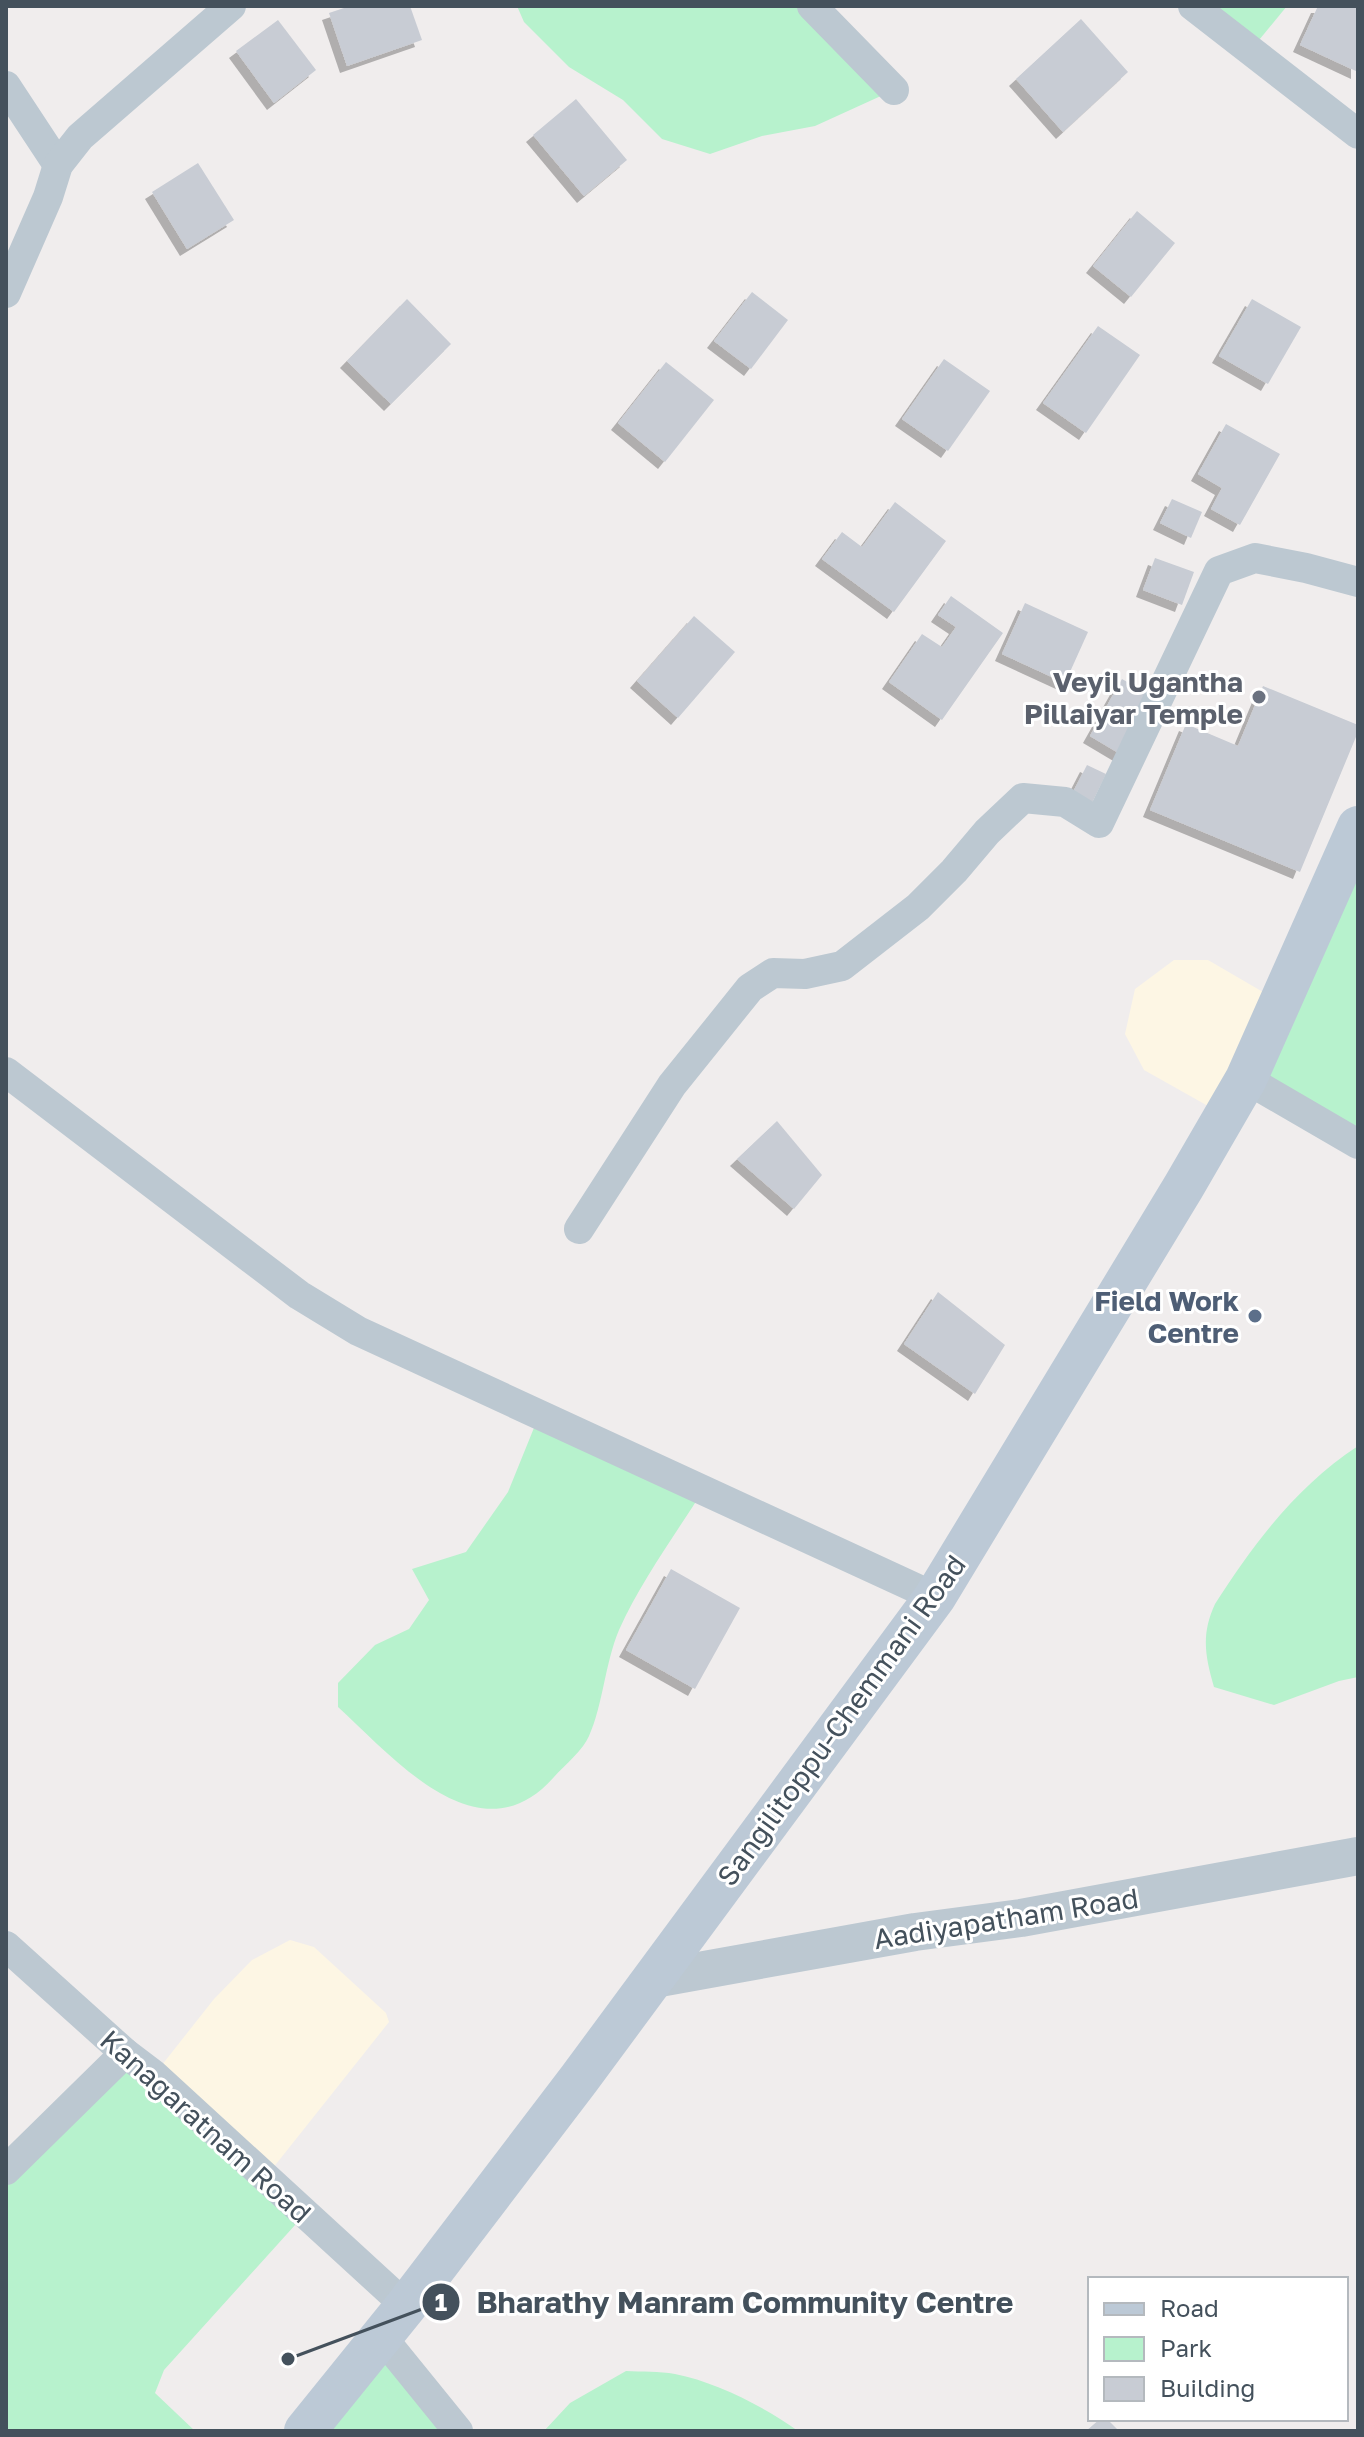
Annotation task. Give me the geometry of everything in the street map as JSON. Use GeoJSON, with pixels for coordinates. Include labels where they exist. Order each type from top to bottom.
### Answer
{"type":"FeatureCollection","features":[{"type":"Feature","properties":{"kind":"main road","name":"Sangilitoppu-Chemmani Road"},"geometry":{"type":"LineString","coordinates":[[305,2431],[394,2321],[654,1979],[935,1597],[1246,1079],[1358,827]]}},
{"type":"Feature","properties":{"kind":"street"},"geometry":{"type":"LineString","coordinates":[[6,293],[48,197],[58,165],[80,137],[231,6]]}},
{"type":"Feature","properties":{"kind":"street"},"geometry":{"type":"LineString","coordinates":[[812,6],[894,90]]}},
{"type":"Feature","properties":{"kind":"street"},"geometry":{"type":"LineString","coordinates":[[1193,6],[1358,134]]}},
{"type":"Feature","properties":{"kind":"street"},"geometry":{"type":"LineString","coordinates":[[6,86],[58,165]]}},
{"type":"Feature","properties":{"kind":"street"},"geometry":{"type":"LineString","coordinates":[[579,1229],[672,1085],[750,988],[773,973],[805,974],[842,966],[918,907],[1023,798],[1065,802],[1099,823],[1219,571],[1255,558],[1358,582]]}},
{"type":"Feature","properties":{"kind":"street"},"geometry":{"type":"LineString","coordinates":[[6,1072],[299,1295],[358,1331],[935,1597]]}},
{"type":"Feature","properties":{"kind":"street"},"geometry":{"type":"LineString","coordinates":[[1246,1079],[1358,1144]]}},
{"type":"Feature","properties":{"kind":"street","name":"Aadiyapatham Road"},"geometry":{"type":"LineString","coordinates":[[654,1979],[915,1932],[1021,1918],[1358,1856]]}},
{"type":"Feature","properties":{"kind":"street","name":"Kanagaratnam Road"},"geometry":{"type":"LineString","coordinates":[[6,1946],[125,2053],[154,2075],[394,2321],[458,2431]]}},
{"type":"Feature","properties":{"kind":"street"},"geometry":{"type":"LineString","coordinates":[[6,2170],[125,2053]]}},
{"type":"Feature","properties":{"kind":"shaded area"},"geometry":{"type":"Polygon","coordinates":[[[1174,960],[1208,960],[1280,1002],[1224,1115],[1144,1070],[1125,1034],[1135,989],[1174,960]]]}},
{"type":"Feature","properties":{"kind":"shaded area"},"geometry":{"type":"Polygon","coordinates":[[[290,1940],[314,1947],[386,2013],[389,2022],[265,2178],[154,2075],[214,1999],[252,1960],[290,1940]]]}},
{"type":"Feature","properties":{"kind":"green space"},"geometry":{"type":"Polygon","coordinates":[[[517,6],[812,6],[894,90],[815,126],[762,136],[710,154],[662,139],[623,100],[569,67],[524,22],[517,6]]]}},
{"type":"Feature","properties":{"kind":"green space"},"geometry":{"type":"Polygon","coordinates":[[[1193,6],[1287,6],[1250,51],[1193,6]]]}},
{"type":"Feature","properties":{"kind":"green space"},"geometry":{"type":"Polygon","coordinates":[[[1358,827],[1358,1144],[1246,1079],[1358,827]]]}},
{"type":"Feature","properties":{"kind":"green space"},"geometry":{"type":"Polygon","coordinates":[[[540,1413],[704,1489],[648,1576],[619,1630],[594,1724],[583,1747],[526,1800],[497,1809],[468,1805],[439,1793],[411,1774],[360,1728],[338,1707],[338,1683],[375,1645],[409,1629],[429,1600],[412,1569],[466,1552],[508,1492],[540,1413]]]}},
{"type":"Feature","properties":{"kind":"green space"},"geometry":{"type":"Polygon","coordinates":[[[1358,1446],[1358,1677],[1274,1705],[1214,1687],[1208,1665],[1206,1635],[1215,1604],[1245,1559],[1296,1497],[1358,1446]]]}},
{"type":"Feature","properties":{"kind":"green space"},"geometry":{"type":"Polygon","coordinates":[[[125,2053],[305,2214],[164,2370],[155,2393],[195,2431],[6,2431],[6,2170],[125,2053]]]}},
{"type":"Feature","properties":{"kind":"green space"},"geometry":{"type":"Polygon","coordinates":[[[381,2336],[465,2424],[476,2431],[305,2431],[381,2336]]]}},
{"type":"Feature","properties":{"kind":"green space"},"geometry":{"type":"Polygon","coordinates":[[[626,2371],[669,2373],[707,2383],[771,2413],[798,2431],[544,2431],[570,2403],[626,2371]]]}},
{"type":"Feature","properties":{"kind":"building"},"geometry":{"type":"Polygon","coordinates":[[[350,6],[410,6],[422,40],[347,66],[329,13],[350,6]]]}},
{"type":"Feature","properties":{"kind":"building"},"geometry":{"type":"Polygon","coordinates":[[[1318,6],[1358,6],[1358,72],[1300,45],[1318,6]]]}},
{"type":"Feature","properties":{"kind":"building"},"geometry":{"type":"Polygon","coordinates":[[[1081,19],[1128,72],[1063,132],[1016,79],[1081,19]]]}},
{"type":"Feature","properties":{"kind":"building"},"geometry":{"type":"Polygon","coordinates":[[[278,20],[316,70],[274,103],[236,51],[278,20]]]}},
{"type":"Feature","properties":{"kind":"building"},"geometry":{"type":"Polygon","coordinates":[[[576,99],[627,160],[584,196],[533,135],[576,99]]]}},
{"type":"Feature","properties":{"kind":"building"},"geometry":{"type":"Polygon","coordinates":[[[198,163],[234,220],[187,249],[152,192],[198,163]]]}},
{"type":"Feature","properties":{"kind":"building"},"geometry":{"type":"Polygon","coordinates":[[[1137,211],[1175,243],[1131,297],[1093,266],[1137,211]]]}},
{"type":"Feature","properties":{"kind":"building"},"geometry":{"type":"Polygon","coordinates":[[[752,292],[788,320],[751,369],[714,341],[752,292]]]}},
{"type":"Feature","properties":{"kind":"building"},"geometry":{"type":"Polygon","coordinates":[[[407,299],[451,344],[391,404],[347,361],[407,299]]]}},
{"type":"Feature","properties":{"kind":"building"},"geometry":{"type":"Polygon","coordinates":[[[1252,299],[1301,327],[1268,384],[1219,356],[1252,299]]]}},
{"type":"Feature","properties":{"kind":"building"},"geometry":{"type":"Polygon","coordinates":[[[1098,326],[1140,355],[1086,433],[1043,403],[1098,326]]]}},
{"type":"Feature","properties":{"kind":"building"},"geometry":{"type":"Polygon","coordinates":[[[944,359],[990,391],[948,451],[902,419],[944,359]]]}},
{"type":"Feature","properties":{"kind":"building"},"geometry":{"type":"Polygon","coordinates":[[[666,362],[714,400],[665,462],[618,423],[666,362]]]}},
{"type":"Feature","properties":{"kind":"building"},"geometry":{"type":"Polygon","coordinates":[[[1226,424],[1280,454],[1240,525],[1211,509],[1222,488],[1198,474],[1226,424]]]}},
{"type":"Feature","properties":{"kind":"building"},"geometry":{"type":"Polygon","coordinates":[[[1172,499],[1202,512],[1191,538],[1160,523],[1172,499]]]}},
{"type":"Feature","properties":{"kind":"building"},"geometry":{"type":"Polygon","coordinates":[[[895,502],[946,541],[894,612],[822,559],[842,532],[862,547],[895,502]]]}},
{"type":"Feature","properties":{"kind":"building"},"geometry":{"type":"Polygon","coordinates":[[[1155,558],[1194,572],[1182,605],[1143,590],[1155,558]]]}},
{"type":"Feature","properties":{"kind":"building"},"geometry":{"type":"Polygon","coordinates":[[[951,596],[1003,633],[942,720],[889,682],[922,634],[942,647],[956,627],[938,615],[951,596]]]}},
{"type":"Feature","properties":{"kind":"building"},"geometry":{"type":"Polygon","coordinates":[[[1025,603],[1088,632],[1065,683],[1002,654],[1025,603]]]}},
{"type":"Feature","properties":{"kind":"building"},"geometry":{"type":"Polygon","coordinates":[[[694,616],[735,652],[678,718],[637,681],[694,616]]]}},
{"type":"Feature","properties":{"kind":"building"},"geometry":{"type":"Polygon","coordinates":[[[1122,679],[1155,698],[1122,755],[1090,736],[1122,679]]]}},
{"type":"Feature","properties":{"kind":"building"},"geometry":{"type":"Polygon","coordinates":[[[1263,686],[1358,725],[1358,732],[1300,872],[1150,810],[1186,724],[1238,746],[1263,686]]]}},
{"type":"Feature","properties":{"kind":"building"},"geometry":{"type":"Polygon","coordinates":[[[1087,765],[1106,774],[1091,805],[1071,796],[1087,765]]]}},
{"type":"Feature","properties":{"kind":"building"},"geometry":{"type":"Polygon","coordinates":[[[777,1121],[822,1175],[794,1209],[737,1159],[777,1121]]]}},
{"type":"Feature","properties":{"kind":"building"},"geometry":{"type":"Polygon","coordinates":[[[938,1292],[1005,1345],[975,1394],[904,1344],[938,1292]]]}},
{"type":"Feature","properties":{"kind":"building"},"geometry":{"type":"Polygon","coordinates":[[[671,1569],[740,1608],[695,1689],[626,1650],[671,1569]]]}},
{"type":"Feature","properties":{"kind":"building"},"geometry":{"type":"Polygon","coordinates":[[[1098,2421],[1109,2421],[1119,2431],[1086,2431],[1098,2421]]]}},
{"type":"Feature","properties":{"kind":"place","name":"Veyil Ugantha Pillaiyar Temple"},"geometry":{"type":"Point","coordinates":[1259,697]}},
{"type":"Feature","properties":{"kind":"place","name":"Field Work Centre"},"geometry":{"type":"Point","coordinates":[1255,1316]}},
{"type":"Feature","properties":{"kind":"place","name":"Bharathy Manram Community Centre"},"geometry":{"type":"Point","coordinates":[288,2359]}}]}
